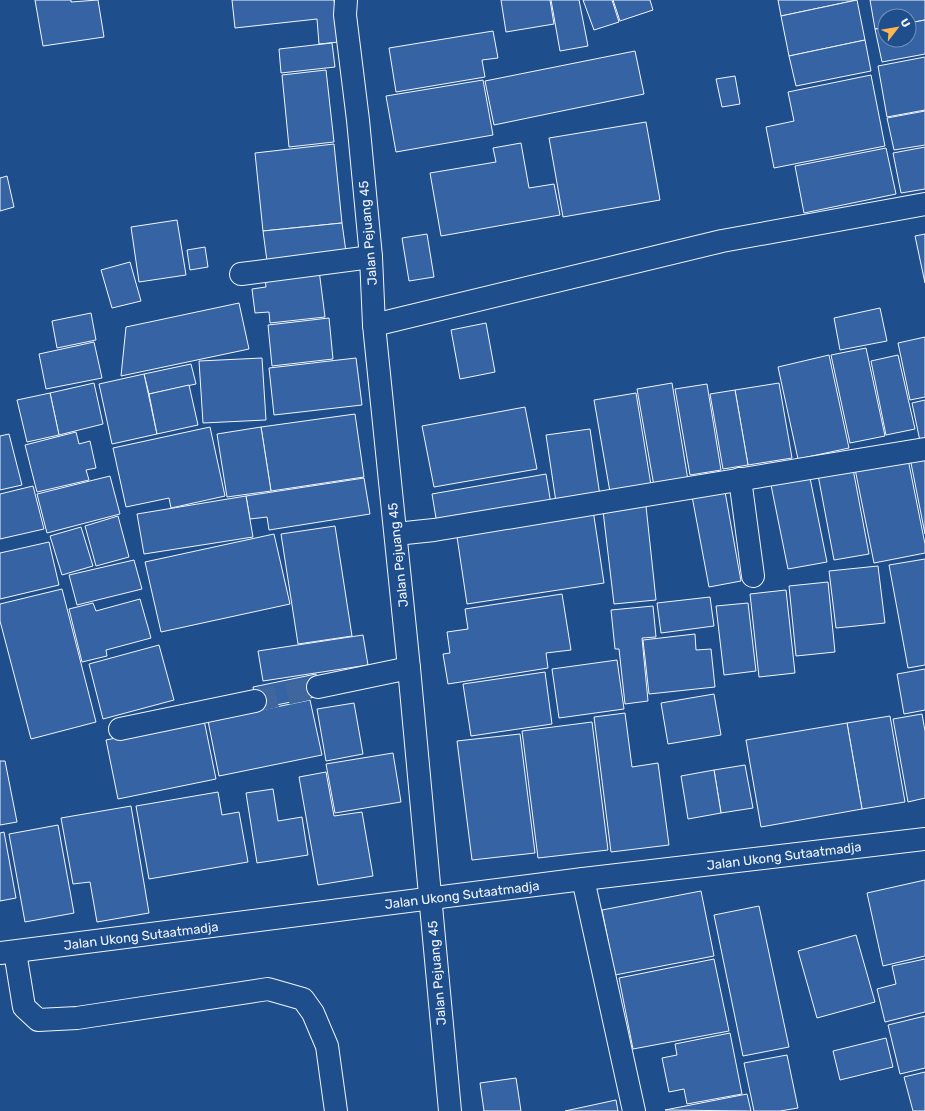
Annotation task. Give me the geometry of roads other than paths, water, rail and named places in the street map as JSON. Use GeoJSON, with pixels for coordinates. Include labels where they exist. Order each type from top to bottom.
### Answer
{"type":"FeatureCollection","features":[{"type":"Feature","properties":{"kind":"street","name":"Jalan Pejuang 45"},"geometry":{"type":"LineString","coordinates":[[347,4],[371,256],[374,325],[409,668],[450,1111]]}},
{"type":"Feature","properties":{"kind":"street"},"geometry":{"type":"LineString","coordinates":[[374,325],[722,241],[925,204]]}},
{"type":"Feature","properties":{"kind":"street"},"geometry":{"type":"LineString","coordinates":[[241,274],[371,256]]}},
{"type":"Feature","properties":{"kind":"street"},"geometry":{"type":"LineString","coordinates":[[396,534],[434,530],[925,449]]}},
{"type":"Feature","properties":{"kind":"street"},"geometry":{"type":"LineString","coordinates":[[740,479],[753,576]]}},
{"type":"Feature","properties":{"kind":"street"},"geometry":{"type":"LineString","coordinates":[[318,687],[409,668]]}},
{"type":"Feature","properties":{"kind":"street"},"geometry":{"type":"LineString","coordinates":[[120,730],[255,701]]}},
{"type":"Feature","properties":{"kind":"street","name":"Jalan Ukong Sutaatmadja"},"geometry":{"type":"LineString","coordinates":[[7,953],[430,900],[583,879],[925,839]]}},
{"type":"Feature","properties":{"kind":"street"},"geometry":{"type":"LineString","coordinates":[[583,879],[634,1111]]}},
{"type":"Feature","properties":{"kind":"street"},"geometry":{"type":"LineString","coordinates":[[7,953],[24,1007],[38,1020],[77,1018],[268,989],[303,999],[313,1013],[326,1046],[336,1111]]}},
{"type":"Feature","properties":{"kind":"tunnel"},"geometry":{"type":"LineString","coordinates":[[255,701],[318,687]]}}]}
